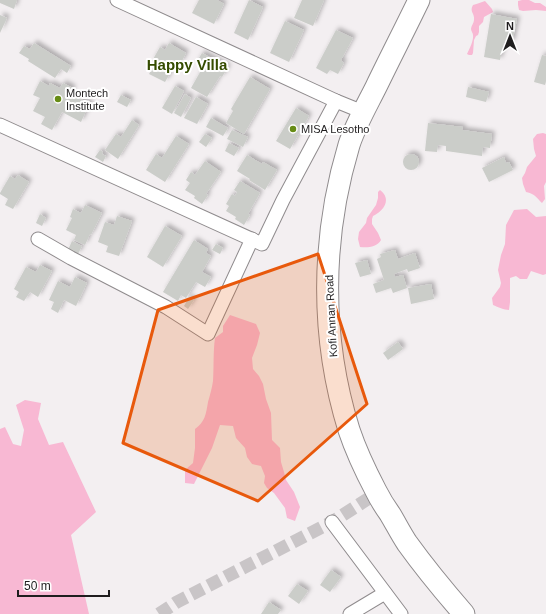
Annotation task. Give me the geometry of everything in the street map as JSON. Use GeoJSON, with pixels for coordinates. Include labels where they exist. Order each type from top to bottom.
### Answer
{"type":"FeatureCollection","features":[{"type":"Feature","properties":{"kind":"main road","name":"Kofi Annan Road"},"geometry":{"type":"LineString","coordinates":[[419,0],[363,112],[349,144],[336,200],[329,249],[327,291],[328,319],[337,384],[349,431],[363,465],[377,493],[406,542],[464,614]]}},
{"type":"Feature","properties":{"kind":"street"},"geometry":{"type":"LineString","coordinates":[[117,0],[363,112]]}},
{"type":"Feature","properties":{"kind":"street"},"geometry":{"type":"LineString","coordinates":[[0,125],[262,244],[283,200],[336,101]]}},
{"type":"Feature","properties":{"kind":"street"},"geometry":{"type":"LineString","coordinates":[[38,239],[71,258],[166,306],[208,334],[252,239]]}},
{"type":"Feature","properties":{"kind":"street"},"geometry":{"type":"LineString","coordinates":[[332,522],[401,614]]}},
{"type":"Feature","properties":{"kind":"street"},"geometry":{"type":"LineString","coordinates":[[350,614],[385,593]]}},
{"type":"Feature","properties":{"kind":"highlighted area"},"geometry":{"type":"Polygon","coordinates":[[[318,254],[367,404],[258,501],[123,443],[158,310],[318,254]]]}},
{"type":"Feature","properties":{"kind":"shaded area"},"geometry":{"type":"Polygon","coordinates":[[[522,0],[540,3],[546,7],[546,11],[519,10],[518,1],[522,0]]]}},
{"type":"Feature","properties":{"kind":"shaded area"},"geometry":{"type":"Polygon","coordinates":[[[485,1],[493,12],[484,17],[483,22],[479,26],[478,35],[474,40],[473,53],[472,55],[469,55],[467,54],[473,37],[471,29],[474,20],[472,7],[473,5],[485,1]]]}},
{"type":"Feature","properties":{"kind":"shaded area"},"geometry":{"type":"Polygon","coordinates":[[[537,134],[546,134],[546,182],[544,186],[545,199],[542,203],[537,197],[526,192],[522,178],[527,167],[536,156],[533,139],[537,134]]]}},
{"type":"Feature","properties":{"kind":"shaded area"},"geometry":{"type":"Polygon","coordinates":[[[380,190],[384,193],[386,201],[383,208],[373,216],[372,224],[381,240],[372,246],[360,247],[358,239],[359,232],[376,205],[378,192],[380,190]]]}},
{"type":"Feature","properties":{"kind":"shaded area"},"geometry":{"type":"Polygon","coordinates":[[[527,209],[536,217],[546,216],[546,274],[543,275],[531,271],[527,279],[520,279],[516,276],[510,278],[509,310],[505,310],[493,305],[492,298],[500,287],[501,283],[498,270],[505,244],[506,225],[514,210],[527,209]]]}},
{"type":"Feature","properties":{"kind":"shaded area"},"geometry":{"type":"Polygon","coordinates":[[[230,315],[256,324],[260,333],[252,358],[253,369],[263,384],[271,413],[272,440],[280,448],[281,462],[286,480],[294,492],[300,507],[295,521],[287,518],[285,508],[274,493],[267,488],[264,483],[265,476],[261,466],[252,464],[247,457],[245,448],[236,438],[233,426],[220,425],[212,448],[194,484],[185,483],[185,470],[193,463],[195,429],[201,424],[206,414],[212,386],[215,338],[223,332],[223,326],[230,315]]]}},
{"type":"Feature","properties":{"kind":"shaded area"},"geometry":{"type":"Polygon","coordinates":[[[25,400],[41,403],[38,419],[49,445],[63,442],[96,512],[71,535],[89,614],[0,614],[0,429],[5,427],[13,444],[21,446],[24,430],[16,405],[25,400]]]}},
{"type":"Feature","properties":{"kind":"building"},"geometry":{"type":"Polygon","coordinates":[[[0,0],[17,0],[14,9],[0,3],[0,0]]]}},
{"type":"Feature","properties":{"kind":"building"},"geometry":{"type":"Polygon","coordinates":[[[199,0],[217,0],[224,4],[214,24],[192,13],[199,0]]]}},
{"type":"Feature","properties":{"kind":"building"},"geometry":{"type":"Polygon","coordinates":[[[249,0],[263,7],[248,40],[234,33],[249,0]]]}},
{"type":"Feature","properties":{"kind":"building"},"geometry":{"type":"Polygon","coordinates":[[[302,0],[324,0],[313,26],[294,18],[302,0]]]}},
{"type":"Feature","properties":{"kind":"building"},"geometry":{"type":"Polygon","coordinates":[[[491,14],[517,19],[512,43],[504,41],[500,60],[484,57],[491,14]]]}},
{"type":"Feature","properties":{"kind":"building"},"geometry":{"type":"Polygon","coordinates":[[[0,15],[7,18],[0,33],[0,15]]]}},
{"type":"Feature","properties":{"kind":"building"},"geometry":{"type":"Polygon","coordinates":[[[285,21],[304,30],[289,62],[270,53],[285,21]]]}},
{"type":"Feature","properties":{"kind":"building"},"geometry":{"type":"Polygon","coordinates":[[[336,30],[353,38],[341,60],[344,63],[338,74],[330,70],[327,74],[316,68],[336,30]]]}},
{"type":"Feature","properties":{"kind":"building"},"geometry":{"type":"Polygon","coordinates":[[[34,43],[71,66],[67,73],[61,69],[55,78],[28,61],[29,59],[19,53],[24,46],[30,49],[34,43]]]}},
{"type":"Feature","properties":{"kind":"building"},"geometry":{"type":"Polygon","coordinates":[[[169,43],[186,53],[181,63],[177,61],[165,82],[149,74],[155,63],[152,61],[160,47],[165,50],[169,43]]]}},
{"type":"Feature","properties":{"kind":"building"},"geometry":{"type":"Polygon","coordinates":[[[202,53],[228,67],[222,77],[220,76],[207,97],[191,88],[203,67],[196,63],[202,53]]]}},
{"type":"Feature","properties":{"kind":"building"},"geometry":{"type":"Polygon","coordinates":[[[542,55],[546,56],[545,85],[534,82],[542,55]]]}},
{"type":"Feature","properties":{"kind":"building"},"geometry":{"type":"Polygon","coordinates":[[[250,77],[270,89],[244,134],[226,123],[233,111],[231,109],[250,77]]]}},
{"type":"Feature","properties":{"kind":"building"},"geometry":{"type":"Polygon","coordinates":[[[40,81],[49,86],[50,83],[60,88],[63,83],[73,88],[70,94],[89,103],[91,107],[88,112],[86,111],[81,122],[62,112],[52,130],[41,124],[45,117],[33,111],[40,98],[33,95],[40,81]]]}},
{"type":"Feature","properties":{"kind":"building"},"geometry":{"type":"Polygon","coordinates":[[[175,86],[184,91],[172,114],[162,108],[175,86]]]}},
{"type":"Feature","properties":{"kind":"building"},"geometry":{"type":"Polygon","coordinates":[[[468,87],[489,92],[486,102],[466,97],[468,87]]]}},
{"type":"Feature","properties":{"kind":"building"},"geometry":{"type":"Polygon","coordinates":[[[185,94],[191,98],[181,117],[174,113],[185,94]]]}},
{"type":"Feature","properties":{"kind":"building"},"geometry":{"type":"Polygon","coordinates":[[[121,95],[131,100],[127,107],[117,102],[121,95]]]}},
{"type":"Feature","properties":{"kind":"building"},"geometry":{"type":"Polygon","coordinates":[[[196,97],[208,104],[197,124],[184,118],[196,97]]]}},
{"type":"Feature","properties":{"kind":"building","name":"MISA Lesotho"},"geometry":{"type":"Polygon","coordinates":[[[296,108],[309,116],[290,149],[276,141],[296,108]]]}},
{"type":"Feature","properties":{"kind":"building"},"geometry":{"type":"Polygon","coordinates":[[[211,118],[228,128],[223,136],[206,127],[211,118]]]}},
{"type":"Feature","properties":{"kind":"building"},"geometry":{"type":"Polygon","coordinates":[[[132,120],[139,125],[118,159],[105,150],[116,134],[121,137],[132,120]]]}},
{"type":"Feature","properties":{"kind":"building"},"geometry":{"type":"Polygon","coordinates":[[[428,123],[463,127],[462,130],[492,134],[490,148],[483,147],[482,156],[446,151],[446,146],[438,145],[437,152],[425,151],[428,123]]]}},
{"type":"Feature","properties":{"kind":"building"},"geometry":{"type":"Polygon","coordinates":[[[232,130],[248,137],[243,147],[227,139],[232,130]]]}},
{"type":"Feature","properties":{"kind":"building"},"geometry":{"type":"Polygon","coordinates":[[[205,134],[212,138],[206,147],[199,142],[205,134]]]}},
{"type":"Feature","properties":{"kind":"building"},"geometry":{"type":"Polygon","coordinates":[[[176,136],[189,144],[165,182],[146,170],[156,154],[162,158],[176,136]]]}},
{"type":"Feature","properties":{"kind":"building"},"geometry":{"type":"Polygon","coordinates":[[[229,143],[239,148],[234,156],[225,151],[229,143]]]}},
{"type":"Feature","properties":{"kind":"building"},"geometry":{"type":"Polygon","coordinates":[[[100,150],[103,152],[102,154],[106,156],[103,162],[95,157],[100,150]]]}},
{"type":"Feature","properties":{"kind":"building"},"geometry":{"type":"Polygon","coordinates":[[[408,154],[414,154],[419,159],[417,168],[414,170],[408,170],[403,165],[403,159],[408,154]]]}},
{"type":"Feature","properties":{"kind":"building"},"geometry":{"type":"Polygon","coordinates":[[[247,155],[262,164],[263,162],[277,170],[265,190],[237,171],[247,155]]]}},
{"type":"Feature","properties":{"kind":"building"},"geometry":{"type":"Polygon","coordinates":[[[504,157],[506,163],[509,162],[513,170],[489,182],[482,168],[504,157]]]}},
{"type":"Feature","properties":{"kind":"building"},"geometry":{"type":"Polygon","coordinates":[[[205,161],[221,172],[206,194],[208,195],[202,204],[194,198],[195,196],[185,190],[190,183],[186,180],[191,172],[195,175],[205,161]]]}},
{"type":"Feature","properties":{"kind":"building"},"geometry":{"type":"Polygon","coordinates":[[[18,175],[29,182],[13,209],[5,205],[8,199],[0,193],[10,176],[15,179],[18,175]]]}},
{"type":"Feature","properties":{"kind":"building"},"geometry":{"type":"Polygon","coordinates":[[[240,181],[260,193],[248,214],[250,215],[244,225],[235,219],[236,217],[226,211],[229,206],[226,204],[232,194],[235,196],[237,192],[234,190],[240,181]]]}},
{"type":"Feature","properties":{"kind":"building"},"geometry":{"type":"Polygon","coordinates":[[[85,205],[102,213],[85,245],[74,240],[76,235],[66,230],[72,218],[70,217],[73,209],[81,213],[85,205]]]}},
{"type":"Feature","properties":{"kind":"building"},"geometry":{"type":"Polygon","coordinates":[[[40,214],[46,218],[42,226],[36,223],[40,214]]]}},
{"type":"Feature","properties":{"kind":"building"},"geometry":{"type":"Polygon","coordinates":[[[117,216],[132,221],[119,256],[106,252],[108,246],[98,242],[105,222],[114,225],[117,216]]]}},
{"type":"Feature","properties":{"kind":"building"},"geometry":{"type":"Polygon","coordinates":[[[165,226],[182,236],[163,267],[147,257],[165,226]]]}},
{"type":"Feature","properties":{"kind":"building"},"geometry":{"type":"Polygon","coordinates":[[[194,240],[208,249],[206,253],[211,256],[202,272],[211,277],[205,287],[196,282],[186,298],[181,295],[178,301],[163,292],[194,240]]]}},
{"type":"Feature","properties":{"kind":"building"},"geometry":{"type":"Polygon","coordinates":[[[72,241],[82,246],[78,254],[68,250],[72,241]]]}},
{"type":"Feature","properties":{"kind":"building"},"geometry":{"type":"Polygon","coordinates":[[[216,244],[223,248],[220,254],[212,250],[216,244]]]}},
{"type":"Feature","properties":{"kind":"building"},"geometry":{"type":"Polygon","coordinates":[[[395,250],[398,259],[415,253],[420,268],[408,272],[407,269],[394,274],[395,277],[403,275],[407,288],[393,293],[391,288],[376,293],[373,284],[384,280],[377,259],[381,257],[380,254],[395,250]]]}},
{"type":"Feature","properties":{"kind":"building"},"geometry":{"type":"Polygon","coordinates":[[[367,260],[371,274],[360,277],[355,263],[367,260]]]}},
{"type":"Feature","properties":{"kind":"building"},"geometry":{"type":"Polygon","coordinates":[[[40,265],[52,271],[38,297],[30,292],[24,301],[16,297],[19,292],[14,289],[26,267],[36,272],[40,265]]]}},
{"type":"Feature","properties":{"kind":"building"},"geometry":{"type":"Polygon","coordinates":[[[75,277],[87,283],[76,306],[64,300],[58,313],[51,309],[54,302],[49,300],[58,281],[70,287],[75,277]]]}},
{"type":"Feature","properties":{"kind":"building"},"geometry":{"type":"Polygon","coordinates":[[[431,284],[434,299],[411,304],[408,288],[431,284]]]}},
{"type":"Feature","properties":{"kind":"building"},"geometry":{"type":"Polygon","coordinates":[[[189,297],[194,300],[188,309],[184,306],[189,297]]]}},
{"type":"Feature","properties":{"kind":"building"},"geometry":{"type":"Polygon","coordinates":[[[398,342],[403,349],[388,360],[383,353],[398,342]]]}},
{"type":"Feature","properties":{"kind":"building"},"geometry":{"type":"Polygon","coordinates":[[[331,570],[341,577],[330,592],[320,585],[331,570]]]}},
{"type":"Feature","properties":{"kind":"building"},"geometry":{"type":"Polygon","coordinates":[[[297,584],[308,591],[299,604],[288,596],[297,584]]]}},
{"type":"Feature","properties":{"kind":"building"},"geometry":{"type":"Polygon","coordinates":[[[269,602],[281,610],[278,614],[261,614],[269,602]]]}},
{"type":"Feature","properties":{"kind":"tunnel"},"geometry":{"type":"LineString","coordinates":[[159,614],[177,602],[332,522],[377,493]]}},
{"type":"Feature","properties":{"kind":"place","name":"Montech Institute"},"geometry":{"type":"Point","coordinates":[58,99]}},
{"type":"Feature","properties":{"kind":"place","name":"MISA Lesotho"},"geometry":{"type":"Point","coordinates":[293,129]}},
{"type":"Feature","properties":{"kind":"district","name":"Happy Villa"},"geometry":{"type":"Point","coordinates":[187,64]}}]}
